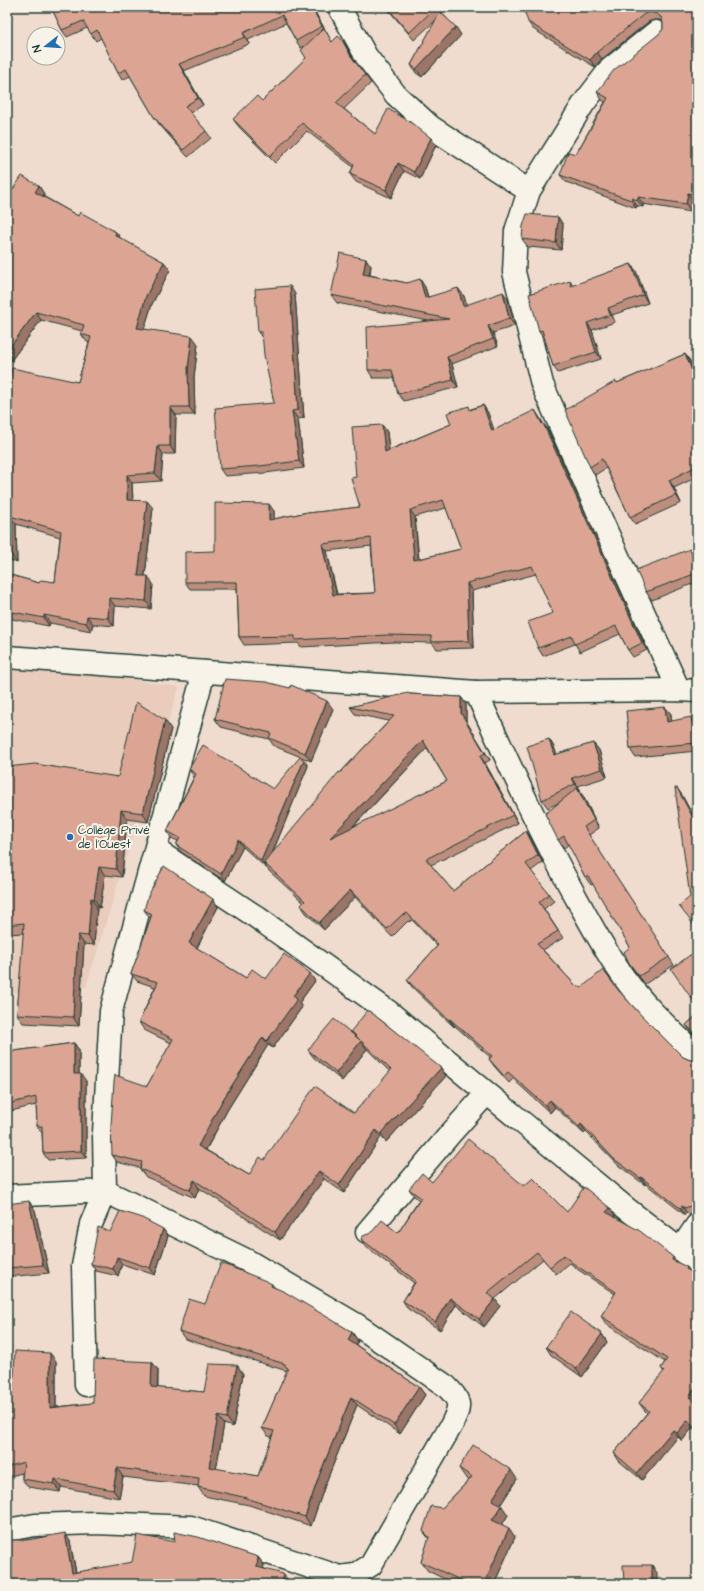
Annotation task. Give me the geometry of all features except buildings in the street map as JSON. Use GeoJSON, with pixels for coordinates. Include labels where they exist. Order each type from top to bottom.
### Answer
{"type":"FeatureCollection","features":[{"type":"Feature","properties":{"kind":"street"},"geometry":{"type":"LineString","coordinates":[[339,7],[366,56],[396,95],[431,127],[529,191]]}},
{"type":"Feature","properties":{"kind":"street"},"geometry":{"type":"LineString","coordinates":[[7,657],[476,692],[688,691],[602,521],[542,384],[514,272],[516,231],[529,191],[584,103],[610,69],[656,32]]}},
{"type":"Feature","properties":{"kind":"street"},"geometry":{"type":"LineString","coordinates":[[86,1385],[83,1266],[91,1224],[105,1191],[104,1133],[111,1011],[204,672]]}},
{"type":"Feature","properties":{"kind":"street"},"geometry":{"type":"LineString","coordinates":[[476,692],[526,801],[560,870],[616,967],[636,994],[697,1055]]}},
{"type":"Feature","properties":{"kind":"street"},"geometry":{"type":"LineString","coordinates":[[156,850],[255,916],[389,1012],[627,1209],[697,1263]]}},
{"type":"Feature","properties":{"kind":"street"},"geometry":{"type":"LineString","coordinates":[[367,1232],[487,1093]]}},
{"type":"Feature","properties":{"kind":"street"},"geometry":{"type":"LineString","coordinates":[[7,1196],[105,1191],[248,1261],[357,1325],[446,1386],[456,1396],[459,1409],[452,1424],[371,1565],[355,1575],[340,1577],[191,1527],[96,1523],[35,1525],[7,1530]]}},
{"type":"Feature","properties":{"kind":"street"},"geometry":{"type":"LineString","coordinates":[[680,1250],[697,1225]]}},
{"type":"Feature","properties":{"kind":"shaded area","name":"Collège Privé de l'Ouest"},"geometry":{"type":"Polygon","coordinates":[[[7,660],[179,687],[86,987],[7,993],[7,660]]]}},
{"type":"Feature","properties":{"kind":"place","name":"Collège Privé de l'Ouest"},"geometry":{"type":"Point","coordinates":[70,837]}}]}
